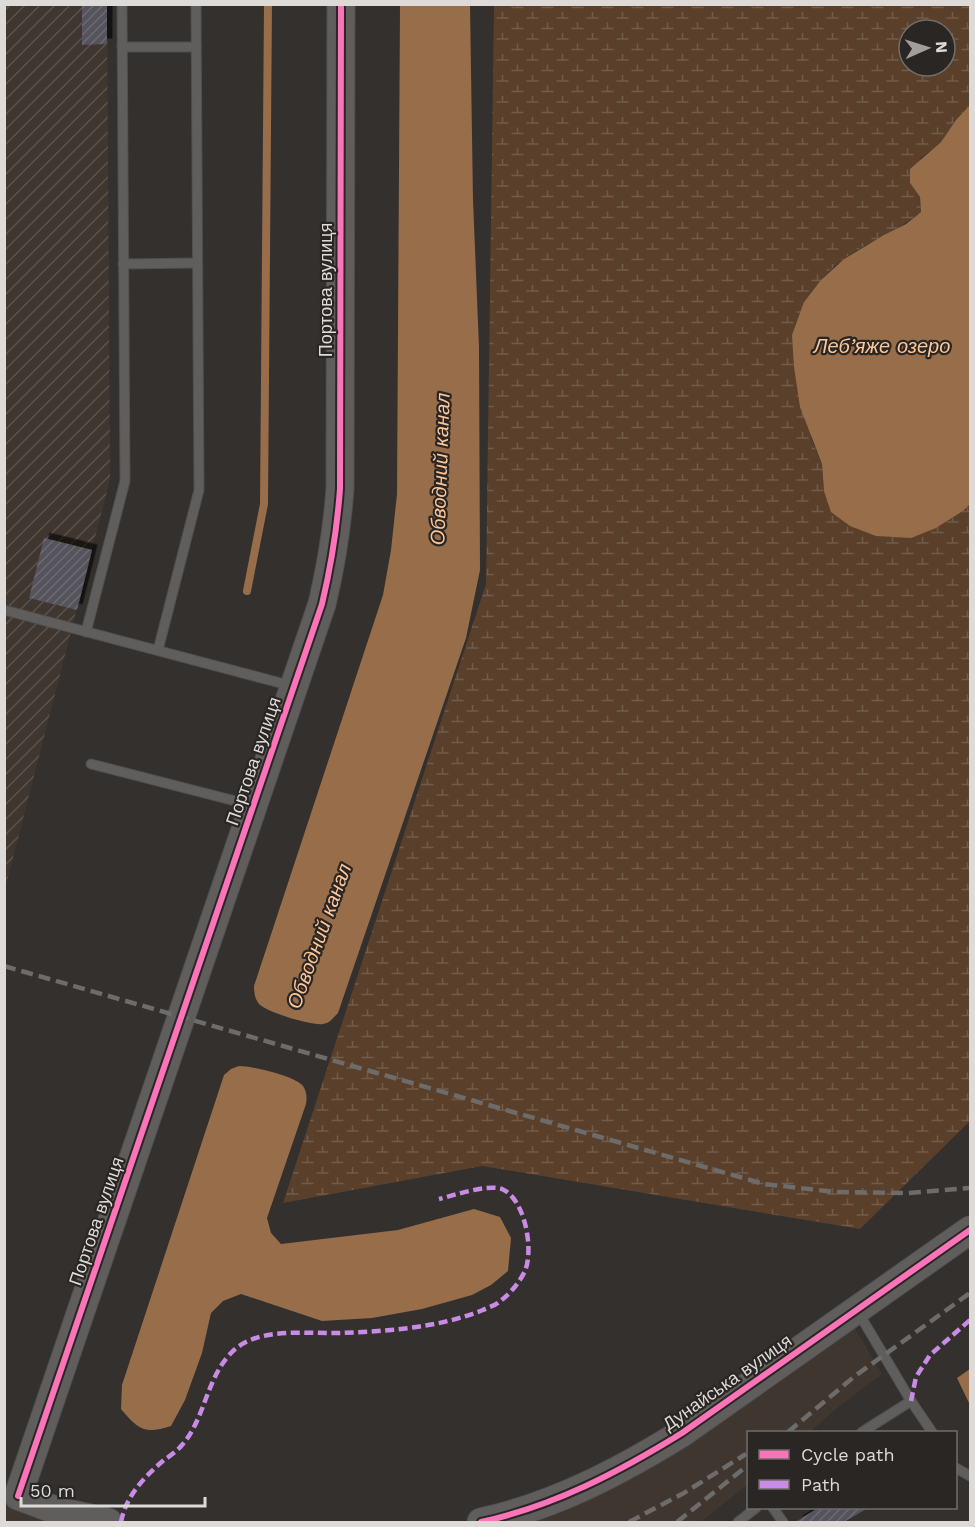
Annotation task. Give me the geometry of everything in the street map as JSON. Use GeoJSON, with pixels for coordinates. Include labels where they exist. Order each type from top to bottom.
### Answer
{"type":"FeatureCollection","features":[{"type":"Feature","properties":{"kind":"street","name":"Портова вулиця"},"geometry":{"type":"LineString","coordinates":[[108,1522],[57,1510],[18,1496],[294,686],[321,604],[334,547],[340,489],[341,4]]}},
{"type":"Feature","properties":{"kind":"street","name":"Дунайська вулиця"},"geometry":{"type":"LineString","coordinates":[[481,1522],[548,1502],[595,1483],[639,1460],[682,1433],[970,1230]]}},
{"type":"Feature","properties":{"kind":"lane"},"geometry":{"type":"LineString","coordinates":[[86,632],[125,481],[122,4]]}},
{"type":"Feature","properties":{"kind":"lane"},"geometry":{"type":"LineString","coordinates":[[158,650],[199,490],[196,4]]}},
{"type":"Feature","properties":{"kind":"lane"},"geometry":{"type":"LineString","coordinates":[[122,47],[196,47]]}},
{"type":"Feature","properties":{"kind":"lane"},"geometry":{"type":"LineString","coordinates":[[123,264],[198,264]]}},
{"type":"Feature","properties":{"kind":"lane"},"geometry":{"type":"LineString","coordinates":[[4,610],[294,686]]}},
{"type":"Feature","properties":{"kind":"lane"},"geometry":{"type":"LineString","coordinates":[[91,764],[253,806]]}},
{"type":"Feature","properties":{"kind":"lane"},"geometry":{"type":"LineString","coordinates":[[857,1310],[910,1401],[931,1431]]}},
{"type":"Feature","properties":{"kind":"lane"},"geometry":{"type":"LineString","coordinates":[[864,1431],[910,1401]]}},
{"type":"Feature","properties":{"kind":"lane"},"geometry":{"type":"LineString","coordinates":[[738,1522],[755,1509]]}},
{"type":"Feature","properties":{"kind":"lane"},"geometry":{"type":"LineString","coordinates":[[775,1509],[783,1522]]}},
{"type":"Feature","properties":{"kind":"shaded area"},"geometry":{"type":"Polygon","coordinates":[[[5,5],[107,5],[110,479],[5,889],[5,5]]]}},
{"type":"Feature","properties":{"kind":"shaded area"},"geometry":{"type":"Polygon","coordinates":[[[854,1327],[882,1374],[811,1431],[747,1431],[747,1485],[701,1522],[529,1522],[600,1495],[646,1471],[689,1444],[854,1327]]]}},
{"type":"Feature","properties":{"kind":"shaded area"},"geometry":{"type":"Polygon","coordinates":[[[4,1505],[14,1508],[53,1522],[5,1522],[4,1505]]]}},
{"type":"Feature","properties":{"kind":"green space"},"geometry":{"type":"Polygon","coordinates":[[[494,5],[970,5],[970,105],[941,142],[921,158],[910,183],[920,197],[921,212],[839,262],[804,302],[811,438],[822,464],[824,491],[936,528],[970,504],[970,1121],[860,1229],[482,1166],[283,1203],[486,584],[494,5]]]}},
{"type":"Feature","properties":{"kind":"water","name":"Обводний канал"},"geometry":{"type":"Polygon","coordinates":[[[400,5],[470,5],[473,200],[479,347],[480,570],[466,638],[338,1013],[328,1023],[317,1024],[290,1018],[263,1007],[257,1000],[254,986],[383,595],[391,550],[397,494],[400,5]]]}},
{"type":"Feature","properties":{"kind":"water","name":"Леб’яже озеро"},"geometry":{"type":"Polygon","coordinates":[[[970,105],[970,504],[936,528],[911,538],[876,536],[850,526],[831,512],[824,491],[822,464],[800,407],[792,335],[804,302],[821,280],[844,259],[906,224],[921,212],[920,197],[910,183],[910,169],[941,142],[970,105]]]}},
{"type":"Feature","properties":{"kind":"water"},"geometry":{"type":"Polygon","coordinates":[[[239,1066],[283,1075],[303,1086],[307,1097],[267,1218],[271,1233],[281,1244],[398,1230],[474,1209],[500,1217],[511,1238],[508,1271],[491,1285],[472,1295],[422,1309],[372,1318],[322,1321],[241,1294],[223,1301],[211,1313],[202,1353],[185,1400],[171,1426],[148,1430],[137,1426],[121,1409],[122,1385],[224,1075],[239,1066]]]}},
{"type":"Feature","properties":{"kind":"water"},"geometry":{"type":"Polygon","coordinates":[[[970,1369],[970,1405],[957,1378],[970,1369]]]}},
{"type":"Feature","properties":{"kind":"building"},"geometry":{"type":"Polygon","coordinates":[[[82,4],[107,4],[107,44],[82,45],[82,4]]]}},
{"type":"Feature","properties":{"kind":"building"},"geometry":{"type":"Polygon","coordinates":[[[44,538],[92,550],[77,610],[29,598],[44,538]]]}},
{"type":"Feature","properties":{"kind":"building"},"geometry":{"type":"Polygon","coordinates":[[[816,1509],[866,1509],[844,1522],[797,1521],[816,1509]]]}},
{"type":"Feature","properties":{"kind":"waterway"},"geometry":{"type":"LineString","coordinates":[[247,591],[264,504],[268,4]]}},
{"type":"Feature","properties":{"kind":"railway"},"geometry":{"type":"LineString","coordinates":[[4,966],[764,1184],[836,1192],[908,1193],[970,1188]]}},
{"type":"Feature","properties":{"kind":"railway"},"geometry":{"type":"LineString","coordinates":[[789,1431],[855,1376],[970,1293]]}},
{"type":"Feature","properties":{"kind":"railway"},"geometry":{"type":"LineString","coordinates":[[629,1522],[684,1493],[746,1454]]}},
{"type":"Feature","properties":{"kind":"railway"},"geometry":{"type":"LineString","coordinates":[[677,1522],[747,1466]]}},
{"type":"Feature","properties":{"kind":"marked path"},"geometry":{"type":"LineString","coordinates":[[121,1522],[127,1504],[143,1480],[190,1435],[216,1375],[231,1353],[242,1344],[282,1333],[340,1333],[431,1325],[483,1310],[497,1303],[510,1292],[525,1271],[528,1262],[526,1226],[517,1203],[510,1194],[496,1188],[439,1199]]}},
{"type":"Feature","properties":{"kind":"marked path"},"geometry":{"type":"LineString","coordinates":[[911,1401],[916,1377],[930,1355],[970,1320]]}},
{"type":"Feature","properties":{"kind":"cycle path"},"geometry":{"type":"LineString","coordinates":[[18,1496],[322,604],[331,561],[340,489],[341,4]]}},
{"type":"Feature","properties":{"kind":"cycle path"},"geometry":{"type":"LineString","coordinates":[[481,1522],[534,1507],[585,1486],[682,1433],[970,1230]]}}]}
